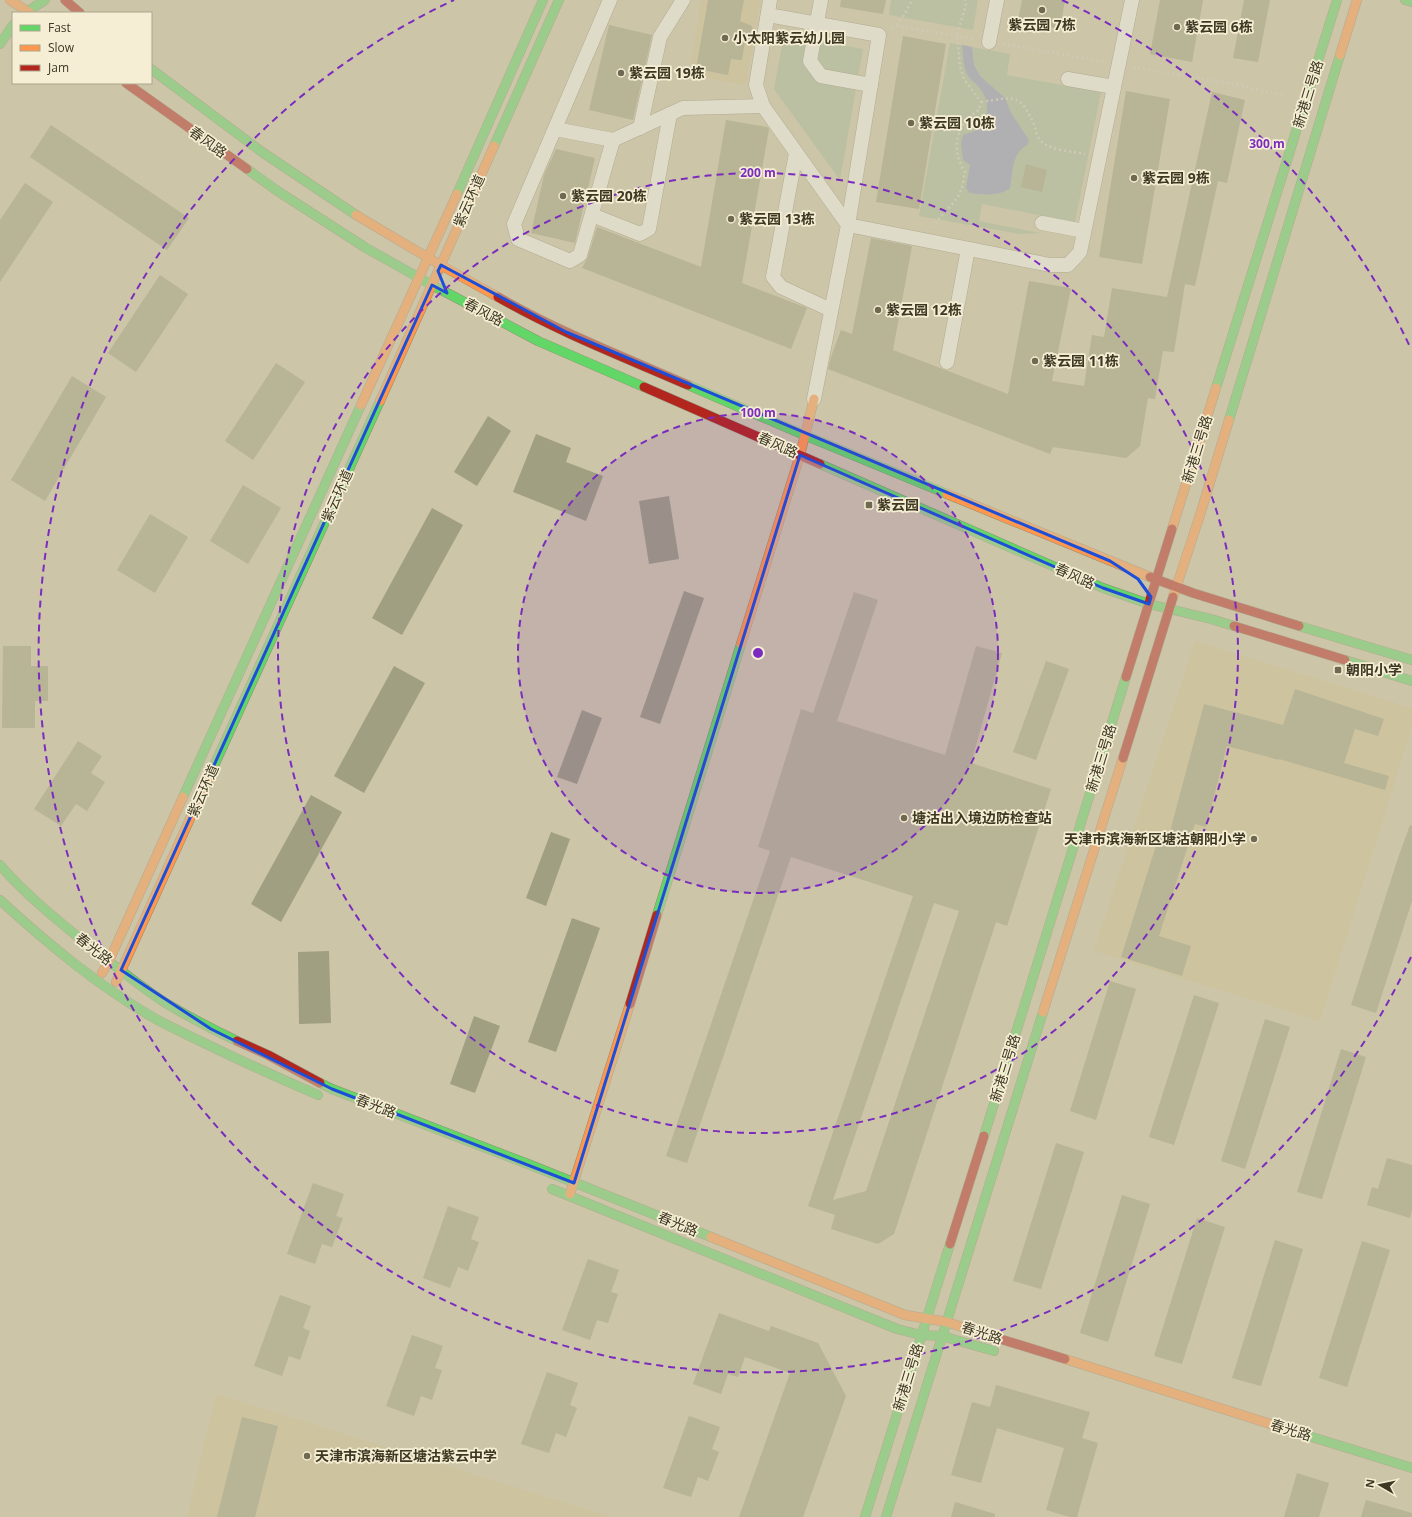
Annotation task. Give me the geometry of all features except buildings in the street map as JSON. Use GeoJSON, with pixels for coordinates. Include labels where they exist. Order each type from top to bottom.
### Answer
{"type":"FeatureCollection","features":[{"type":"Feature","properties":{"kind":"main road"},"geometry":{"type":"LineString","coordinates":[[10,0],[27,12],[45,0]]}},
{"type":"Feature","properties":{"kind":"main road"},"geometry":{"type":"LineString","coordinates":[[65,0],[80,12]]}},
{"type":"Feature","properties":{"kind":"main road"},"geometry":{"type":"LineString","coordinates":[[75,0],[81,12]]}},
{"type":"Feature","properties":{"kind":"main road","name":"紫云环道"},"geometry":{"type":"LineString","coordinates":[[97,981],[109,961],[419,278],[543,0]]}},
{"type":"Feature","properties":{"kind":"main road","name":"紫云环道"},"geometry":{"type":"LineString","coordinates":[[111,991],[432,285],[438,267],[456,231],[559,0]]}},
{"type":"Feature","properties":{"kind":"main road","name":"新港三号路"},"geometry":{"type":"LineString","coordinates":[[865,1517],[1133,654],[1151,602],[1156,578],[1337,0]]}},
{"type":"Feature","properties":{"kind":"main road","name":"新港三号路"},"geometry":{"type":"LineString","coordinates":[[1172,585],[1189,547],[1357,0]]}},
{"type":"Feature","properties":{"kind":"main road"},"geometry":{"type":"LineString","coordinates":[[1405,0],[1412,2]]}},
{"type":"Feature","properties":{"kind":"main road"},"geometry":{"type":"LineString","coordinates":[[0,44],[12,26]]}},
{"type":"Feature","properties":{"kind":"main road","name":"春风路"},"geometry":{"type":"LineString","coordinates":[[152,70],[231,129],[314,188],[428,258],[438,267],[467,280],[526,313],[566,332],[804,435],[1110,561],[1172,585],[1412,660]]}},
{"type":"Feature","properties":{"kind":"main road","name":"春风路"},"geometry":{"type":"LineString","coordinates":[[127,84],[276,190],[366,248],[432,285],[538,340],[1103,588],[1412,681]]}},
{"type":"Feature","properties":{"kind":"main road"},"geometry":{"type":"LineString","coordinates":[[444,222],[440,239],[438,267],[445,284],[460,299]]}},
{"type":"Feature","properties":{"kind":"main road"},"geometry":{"type":"LineString","coordinates":[[456,231],[452,248],[452,259],[458,270],[467,280]]}},
{"type":"Feature","properties":{"kind":"main road"},"geometry":{"type":"LineString","coordinates":[[569,1196],[800,455],[814,399]]}},
{"type":"Feature","properties":{"kind":"main road"},"geometry":{"type":"LineString","coordinates":[[1169,538],[1167,552],[1172,585],[1170,591],[1173,596],[1189,608],[1211,620]]}},
{"type":"Feature","properties":{"kind":"main road"},"geometry":{"type":"LineString","coordinates":[[1189,547],[1188,561],[1191,574]]}},
{"type":"Feature","properties":{"kind":"main road"},"geometry":{"type":"LineString","coordinates":[[1110,561],[1128,572],[1143,586],[1151,602],[1156,617],[1153,664]]}},
{"type":"Feature","properties":{"kind":"main road"},"geometry":{"type":"LineString","coordinates":[[1197,585],[1218,600]]}},
{"type":"Feature","properties":{"kind":"main road"},"geometry":{"type":"LineString","coordinates":[[1103,588],[1128,606]]}},
{"type":"Feature","properties":{"kind":"main road","name":"新港三号路"},"geometry":{"type":"LineString","coordinates":[[886,1517],[1173,596]]}},
{"type":"Feature","properties":{"kind":"main road"},"geometry":{"type":"LineString","coordinates":[[1133,654],[1136,632],[1134,616]]}},
{"type":"Feature","properties":{"kind":"main road","name":"春光路"},"geometry":{"type":"LineString","coordinates":[[0,865],[14,881],[51,915],[163,1001],[211,1029],[268,1055],[332,1089],[528,1164],[905,1315],[947,1322],[1412,1468]]}},
{"type":"Feature","properties":{"kind":"main road","name":"春光路"},"geometry":{"type":"LineString","coordinates":[[0,900],[40,937],[97,981],[154,1018],[259,1070],[328,1100]]}},
{"type":"Feature","properties":{"kind":"main road","name":"春光路"},"geometry":{"type":"LineString","coordinates":[[541,1184],[897,1329],[921,1335],[942,1336],[1002,1353]]}},
{"type":"Feature","properties":{"kind":"street"},"geometry":{"type":"LineString","coordinates":[[610,0],[514,224],[518,239],[570,261],[580,255],[613,140]]}},
{"type":"Feature","properties":{"kind":"street"},"geometry":{"type":"LineString","coordinates":[[640,128],[660,37],[682,0]]}},
{"type":"Feature","properties":{"kind":"street"},"geometry":{"type":"LineString","coordinates":[[770,0],[756,85],[763,106],[848,225],[1050,265],[1068,265],[1080,252],[1132,0]]}},
{"type":"Feature","properties":{"kind":"street"},"geometry":{"type":"LineString","coordinates":[[821,0],[810,61],[821,76],[871,85]]}},
{"type":"Feature","properties":{"kind":"street"},"geometry":{"type":"LineString","coordinates":[[989,42],[997,0]]}},
{"type":"Feature","properties":{"kind":"street"},"geometry":{"type":"LineString","coordinates":[[768,15],[878,35],[848,225],[814,399]]}},
{"type":"Feature","properties":{"kind":"street"},"geometry":{"type":"LineString","coordinates":[[1068,79],[1114,87]]}},
{"type":"Feature","properties":{"kind":"street"},"geometry":{"type":"LineString","coordinates":[[555,128],[613,140],[683,108],[763,106]]}},
{"type":"Feature","properties":{"kind":"street"},"geometry":{"type":"LineString","coordinates":[[592,214],[640,234],[649,230],[670,114]]}},
{"type":"Feature","properties":{"kind":"street"},"geometry":{"type":"LineString","coordinates":[[796,153],[773,277],[781,287],[831,310]]}},
{"type":"Feature","properties":{"kind":"street"},"geometry":{"type":"LineString","coordinates":[[1042,223],[1084,232]]}},
{"type":"Feature","properties":{"kind":"street"},"geometry":{"type":"LineString","coordinates":[[947,362],[968,249]]}},
{"type":"Feature","properties":{"kind":"path"},"geometry":{"type":"LineString","coordinates":[[896,26],[903,17],[912,0]]}},
{"type":"Feature","properties":{"kind":"path"},"geometry":{"type":"LineString","coordinates":[[937,219],[954,202],[961,190],[965,172],[959,162],[956,143],[961,129],[969,116],[979,110],[981,102],[964,78],[960,66],[957,36],[966,4],[965,0]]}},
{"type":"Feature","properties":{"kind":"path"},"geometry":{"type":"LineString","coordinates":[[1119,65],[1234,84],[1282,95]]}},
{"type":"Feature","properties":{"kind":"path"},"geometry":{"type":"LineString","coordinates":[[981,102],[1010,98],[1021,101],[1040,140],[1049,147],[1088,155]]}},
{"type":"Feature","properties":{"kind":"highlighted area"},"geometry":{"type":"Polygon","coordinates":[[[441,265],[566,332],[1110,561],[1138,579],[1151,597],[1149,604],[1103,588],[800,455],[574,1183],[332,1089],[211,1029],[121,970],[432,285],[447,293],[438,271],[441,265]]]}},
{"type":"Feature","properties":{"kind":"shaded area","name":"小太阳紫云幼儿园"},"geometry":{"type":"Polygon","coordinates":[[[701,0],[760,0],[746,85],[689,75],[701,0]]]}},
{"type":"Feature","properties":{"kind":"shaded area","name":"天津市滨海新区塘沽朝阳小学"},"geometry":{"type":"Polygon","coordinates":[[[1195,641],[1412,708],[1412,727],[1320,1021],[1094,951],[1195,641]]]}},
{"type":"Feature","properties":{"kind":"shaded area","name":"天津市滨海新区塘沽紫云中学"},"geometry":{"type":"Polygon","coordinates":[[[216,1394],[611,1517],[187,1517],[216,1394]]]}},
{"type":"Feature","properties":{"kind":"green space"},"geometry":{"type":"Polygon","coordinates":[[[891,0],[978,0],[973,30],[889,15],[891,0]]]}},
{"type":"Feature","properties":{"kind":"green space"},"geometry":{"type":"Polygon","coordinates":[[[784,35],[863,49],[840,180],[774,89],[784,35]]]}},
{"type":"Feature","properties":{"kind":"green space"},"geometry":{"type":"Polygon","coordinates":[[[950,43],[1010,54],[1007,75],[1101,92],[1075,222],[982,204],[979,221],[1040,233],[1019,234],[919,216],[950,43]]]}},
{"type":"Feature","properties":{"kind":"water"},"geometry":{"type":"Polygon","coordinates":[[[962,45],[972,47],[974,65],[980,76],[1005,98],[1011,113],[1029,140],[1028,144],[1018,153],[1015,158],[1010,188],[996,194],[970,193],[966,188],[970,165],[963,160],[961,144],[963,135],[982,128],[986,116],[987,105],[981,90],[966,72],[962,45]]]}},
{"type":"Feature","properties":{"kind":"traffic: fast"},"geometry":{"type":"LineString","coordinates":[[27,12],[45,0]]}},
{"type":"Feature","properties":{"kind":"traffic: fast"},"geometry":{"type":"LineString","coordinates":[[457,194],[543,0]]}},
{"type":"Feature","properties":{"kind":"traffic: fast"},"geometry":{"type":"LineString","coordinates":[[494,146],[559,0]]}},
{"type":"Feature","properties":{"kind":"traffic: fast"},"geometry":{"type":"LineString","coordinates":[[1216,388],[1337,0]]}},
{"type":"Feature","properties":{"kind":"traffic: fast"},"geometry":{"type":"LineString","coordinates":[[1405,0],[1412,2]]}},
{"type":"Feature","properties":{"kind":"traffic: fast"},"geometry":{"type":"LineString","coordinates":[[0,44],[12,26]]}},
{"type":"Feature","properties":{"kind":"traffic: fast"},"geometry":{"type":"LineString","coordinates":[[1229,420],[1340,55]]}},
{"type":"Feature","properties":{"kind":"traffic: fast"},"geometry":{"type":"LineString","coordinates":[[152,70],[262,152],[356,215]]}},
{"type":"Feature","properties":{"kind":"traffic: fast"},"geometry":{"type":"LineString","coordinates":[[247,169],[276,190],[366,248],[432,285],[538,341],[644,387]]}},
{"type":"Feature","properties":{"kind":"traffic: fast"},"geometry":{"type":"LineString","coordinates":[[688,385],[947,494]]}},
{"type":"Feature","properties":{"kind":"traffic: fast"},"geometry":{"type":"LineString","coordinates":[[213,768],[380,401]]}},
{"type":"Feature","properties":{"kind":"traffic: fast"},"geometry":{"type":"LineString","coordinates":[[183,797],[361,405]]}},
{"type":"Feature","properties":{"kind":"traffic: fast"},"geometry":{"type":"LineString","coordinates":[[820,464],[1103,588],[1149,604],[1234,626]]}},
{"type":"Feature","properties":{"kind":"traffic: fast"},"geometry":{"type":"LineString","coordinates":[[1299,626],[1412,660]]}},
{"type":"Feature","properties":{"kind":"traffic: fast"},"geometry":{"type":"LineString","coordinates":[[657,915],[741,644]]}},
{"type":"Feature","properties":{"kind":"traffic: fast"},"geometry":{"type":"LineString","coordinates":[[1345,660],[1412,681]]}},
{"type":"Feature","properties":{"kind":"traffic: fast"},"geometry":{"type":"LineString","coordinates":[[984,1136],[1126,677]]}},
{"type":"Feature","properties":{"kind":"traffic: fast"},"geometry":{"type":"LineString","coordinates":[[0,865],[20,887],[53,917],[135,982],[164,1002],[237,1041]]}},
{"type":"Feature","properties":{"kind":"traffic: fast"},"geometry":{"type":"LineString","coordinates":[[0,900],[36,932],[93,978],[154,1018],[259,1069],[318,1095]]}},
{"type":"Feature","properties":{"kind":"traffic: fast"},"geometry":{"type":"LineString","coordinates":[[886,1517],[1043,1012]]}},
{"type":"Feature","properties":{"kind":"traffic: fast"},"geometry":{"type":"LineString","coordinates":[[320,1083],[711,1237]]}},
{"type":"Feature","properties":{"kind":"traffic: fast"},"geometry":{"type":"LineString","coordinates":[[552,1189],[897,1329],[921,1335],[942,1336],[994,1351]]}},
{"type":"Feature","properties":{"kind":"traffic: fast"},"geometry":{"type":"LineString","coordinates":[[865,1517],[950,1244]]}},
{"type":"Feature","properties":{"kind":"traffic: fast"},"geometry":{"type":"LineString","coordinates":[[1299,1433],[1412,1468]]}},
{"type":"Feature","properties":{"kind":"traffic: slow"},"geometry":{"type":"LineString","coordinates":[[10,0],[28,12]]}},
{"type":"Feature","properties":{"kind":"traffic: slow"},"geometry":{"type":"LineString","coordinates":[[1340,55],[1357,0]]}},
{"type":"Feature","properties":{"kind":"traffic: slow"},"geometry":{"type":"LineString","coordinates":[[380,401],[494,146]]}},
{"type":"Feature","properties":{"kind":"traffic: slow"},"geometry":{"type":"LineString","coordinates":[[361,405],[457,194]]}},
{"type":"Feature","properties":{"kind":"traffic: slow"},"geometry":{"type":"LineString","coordinates":[[356,215],[498,297]]}},
{"type":"Feature","properties":{"kind":"traffic: slow"},"geometry":{"type":"LineString","coordinates":[[1172,529],[1216,388]]}},
{"type":"Feature","properties":{"kind":"traffic: slow"},"geometry":{"type":"LineString","coordinates":[[741,644],[800,455],[814,399]]}},
{"type":"Feature","properties":{"kind":"traffic: slow"},"geometry":{"type":"LineString","coordinates":[[1173,597],[1229,420]]}},
{"type":"Feature","properties":{"kind":"traffic: slow"},"geometry":{"type":"LineString","coordinates":[[947,494],[1150,577]]}},
{"type":"Feature","properties":{"kind":"traffic: slow"},"geometry":{"type":"LineString","coordinates":[[1043,1012],[1123,758]]}},
{"type":"Feature","properties":{"kind":"traffic: slow"},"geometry":{"type":"LineString","coordinates":[[116,982],[213,768]]}},
{"type":"Feature","properties":{"kind":"traffic: slow"},"geometry":{"type":"LineString","coordinates":[[102,973],[109,961],[183,797]]}},
{"type":"Feature","properties":{"kind":"traffic: slow"},"geometry":{"type":"LineString","coordinates":[[570,1194],[630,1004]]}},
{"type":"Feature","properties":{"kind":"traffic: slow"},"geometry":{"type":"LineString","coordinates":[[711,1237],[905,1315],[947,1322],[965,1328]]}},
{"type":"Feature","properties":{"kind":"traffic: slow"},"geometry":{"type":"LineString","coordinates":[[1065,1359],[1299,1433]]}},
{"type":"Feature","properties":{"kind":"traffic: jam"},"geometry":{"type":"LineString","coordinates":[[65,0],[79,12]]}},
{"type":"Feature","properties":{"kind":"traffic: jam"},"geometry":{"type":"LineString","coordinates":[[127,84],[247,169]]}},
{"type":"Feature","properties":{"kind":"traffic: jam"},"geometry":{"type":"LineString","coordinates":[[498,297],[544,322],[688,385]]}},
{"type":"Feature","properties":{"kind":"traffic: jam"},"geometry":{"type":"LineString","coordinates":[[644,387],[820,464]]}},
{"type":"Feature","properties":{"kind":"traffic: jam"},"geometry":{"type":"LineString","coordinates":[[1126,677],[1172,529]]}},
{"type":"Feature","properties":{"kind":"traffic: jam"},"geometry":{"type":"LineString","coordinates":[[1150,577],[1193,593],[1299,626]]}},
{"type":"Feature","properties":{"kind":"traffic: jam"},"geometry":{"type":"LineString","coordinates":[[1123,758],[1173,597]]}},
{"type":"Feature","properties":{"kind":"traffic: jam"},"geometry":{"type":"LineString","coordinates":[[1234,626],[1345,660]]}},
{"type":"Feature","properties":{"kind":"traffic: jam"},"geometry":{"type":"LineString","coordinates":[[630,1004],[657,915]]}},
{"type":"Feature","properties":{"kind":"traffic: jam"},"geometry":{"type":"LineString","coordinates":[[237,1041],[268,1055],[320,1083]]}},
{"type":"Feature","properties":{"kind":"traffic: jam"},"geometry":{"type":"LineString","coordinates":[[950,1244],[984,1136]]}},
{"type":"Feature","properties":{"kind":"traffic: jam"},"geometry":{"type":"LineString","coordinates":[[965,1328],[1065,1359]]}},
{"type":"Feature","properties":{"kind":"place","name":"紫云园 7栋"},"geometry":{"type":"Point","coordinates":[1042,10]}},
{"type":"Feature","properties":{"kind":"place","name":"紫云园 6栋"},"geometry":{"type":"Point","coordinates":[1177,27]}},
{"type":"Feature","properties":{"kind":"place","name":"小太阳紫云幼儿园"},"geometry":{"type":"Point","coordinates":[725,38]}},
{"type":"Feature","properties":{"kind":"place","name":"紫云园 19栋"},"geometry":{"type":"Point","coordinates":[621,73]}},
{"type":"Feature","properties":{"kind":"place","name":"紫云园 10栋"},"geometry":{"type":"Point","coordinates":[911,123]}},
{"type":"Feature","properties":{"kind":"place","name":"紫云园 9栋"},"geometry":{"type":"Point","coordinates":[1134,178]}},
{"type":"Feature","properties":{"kind":"place","name":"紫云园 20栋"},"geometry":{"type":"Point","coordinates":[563,196]}},
{"type":"Feature","properties":{"kind":"place","name":"紫云园 13栋"},"geometry":{"type":"Point","coordinates":[731,219]}},
{"type":"Feature","properties":{"kind":"place","name":"紫云园 12栋"},"geometry":{"type":"Point","coordinates":[878,310]}},
{"type":"Feature","properties":{"kind":"place","name":"紫云园 11栋"},"geometry":{"type":"Point","coordinates":[1035,361]}},
{"type":"Feature","properties":{"kind":"place","name":"紫云园"},"geometry":{"type":"Point","coordinates":[869,505]}},
{"type":"Feature","properties":{"kind":"place","name":"朝阳小学"},"geometry":{"type":"Point","coordinates":[1338,670]}},
{"type":"Feature","properties":{"kind":"place","name":"塘沽出入境边防检查站"},"geometry":{"type":"Point","coordinates":[904,818]}},
{"type":"Feature","properties":{"kind":"place","name":"天津市滨海新区塘沽朝阳小学"},"geometry":{"type":"Point","coordinates":[1254,839]}},
{"type":"Feature","properties":{"kind":"place","name":"天津市滨海新区塘沽紫云中学"},"geometry":{"type":"Point","coordinates":[307,1456]}}]}
